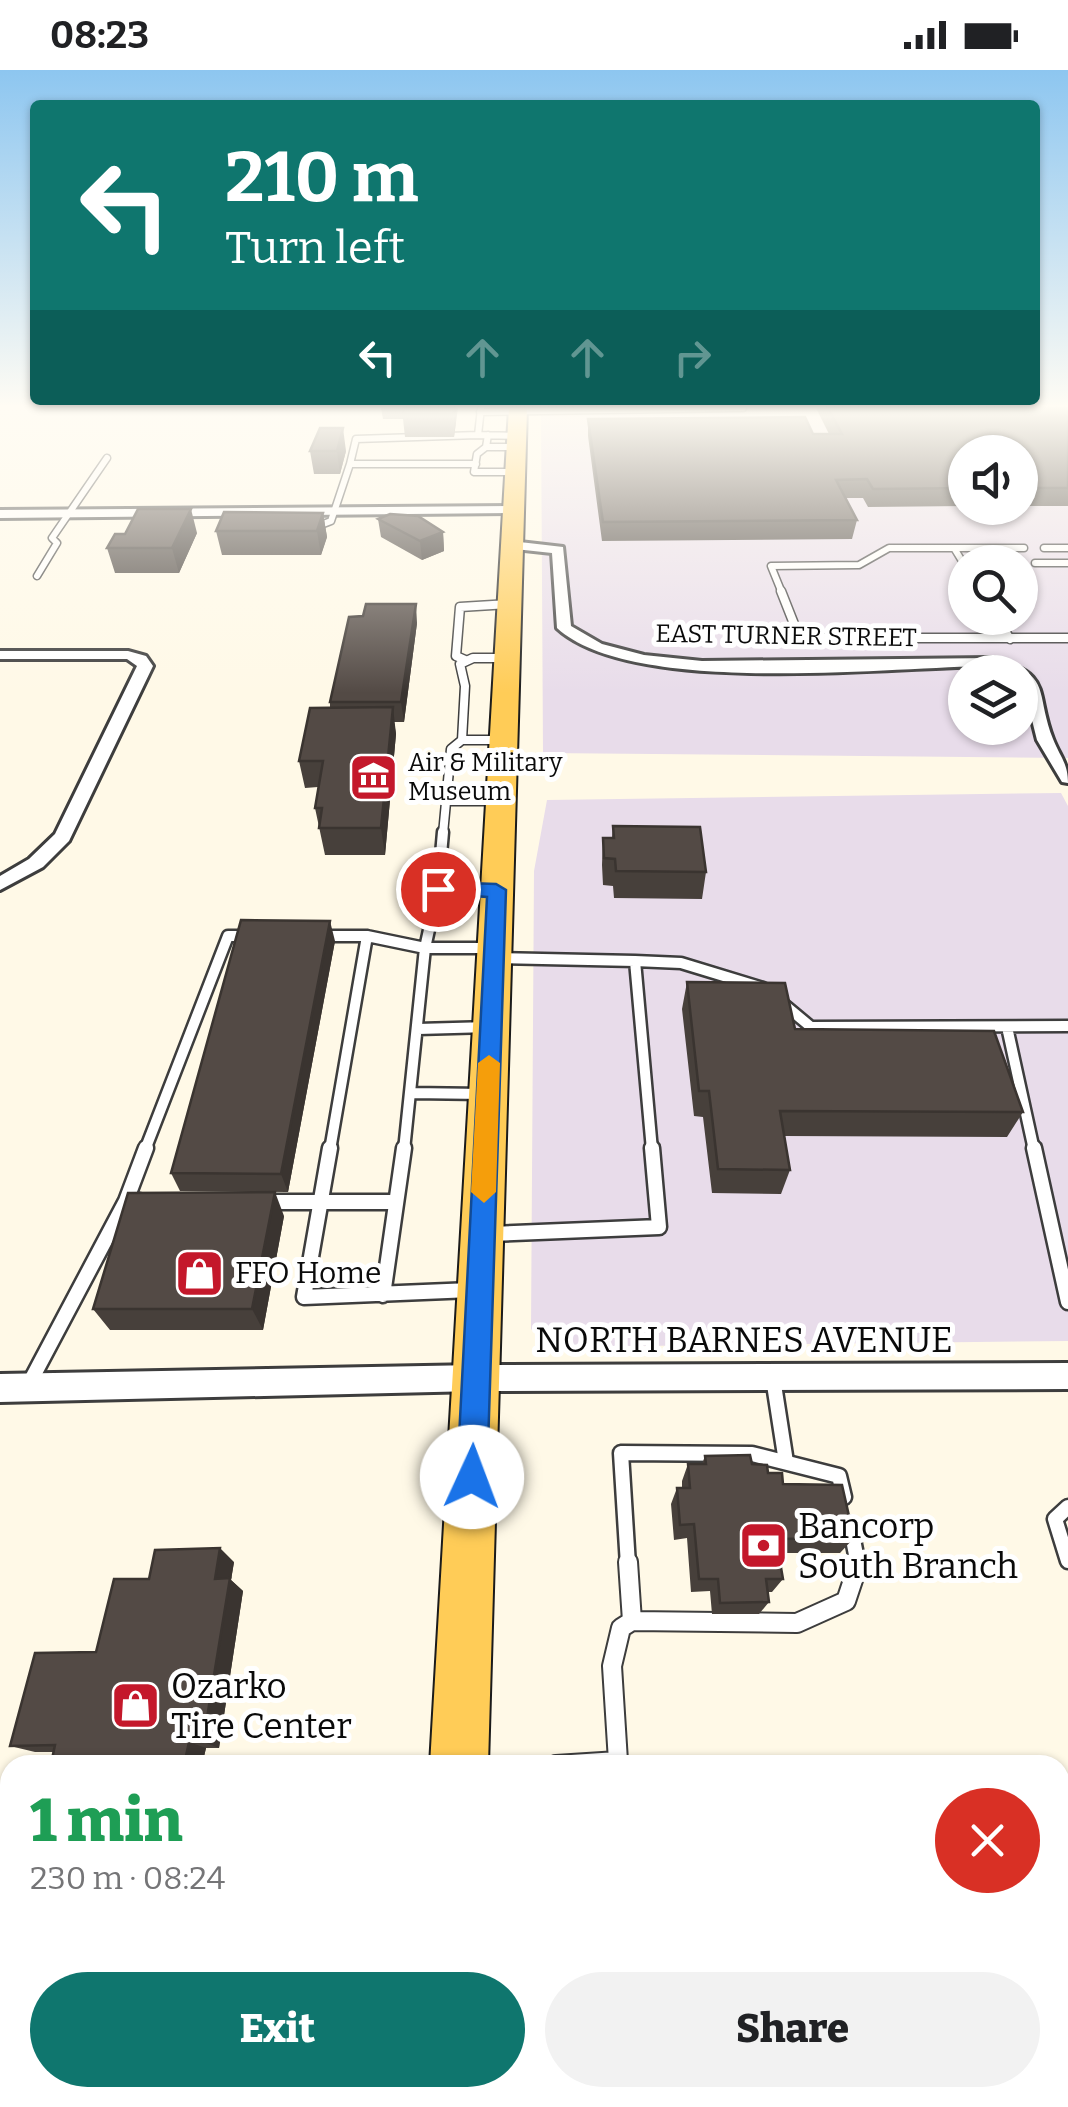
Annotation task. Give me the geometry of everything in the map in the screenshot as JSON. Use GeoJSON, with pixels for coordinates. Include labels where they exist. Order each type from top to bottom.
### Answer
{"type":"FeatureCollection","features":[{"type":"Feature","properties":{"kind":"main road"},"geometry":{"type":"LineString","coordinates":[[460,1755],[513,503]]}},
{"type":"Feature","properties":{"kind":"street"},"geometry":{"type":"LineString","coordinates":[[0,514],[231,517],[334,511],[513,510]]}},
{"type":"Feature","properties":{"kind":"street","name":"EAST TURNER STREET"},"geometry":{"type":"LineString","coordinates":[[511,545],[558,550],[564,628],[587,644],[636,658],[688,664],[948,662]]}},
{"type":"Feature","properties":{"kind":"street"},"geometry":{"type":"LineString","coordinates":[[0,654],[123,654],[141,659],[144,668],[63,837],[36,863],[0,884]]}},
{"type":"Feature","properties":{"kind":"street","name":"EAST TURNER STREET"},"geometry":{"type":"LineString","coordinates":[[1038,712],[1044,740],[1068,778]]}},
{"type":"Feature","properties":{"kind":"street","name":"NORTH BARNES AVENUE"},"geometry":{"type":"LineString","coordinates":[[14,1388],[476,1378],[1068,1376]]}},
{"type":"Feature","properties":{"kind":"lane"},"geometry":{"type":"LineString","coordinates":[[37,576],[57,543],[52,538],[76,503]]}},
{"type":"Feature","properties":{"kind":"lane"},"geometry":{"type":"LineString","coordinates":[[294,528],[326,525],[337,503]]}},
{"type":"Feature","properties":{"kind":"lane"},"geometry":{"type":"LineString","coordinates":[[948,548],[880,548],[866,553],[859,565],[771,566],[798,634],[804,638],[1068,638]]}},
{"type":"Feature","properties":{"kind":"lane"},"geometry":{"type":"LineString","coordinates":[[1044,548],[1068,548]]}},
{"type":"Feature","properties":{"kind":"lane"},"geometry":{"type":"LineString","coordinates":[[1038,563],[1068,563]]}},
{"type":"Feature","properties":{"kind":"lane"},"geometry":{"type":"LineString","coordinates":[[506,658],[464,660],[456,656],[460,607],[508,604]]}},
{"type":"Feature","properties":{"kind":"lane"},"geometry":{"type":"LineString","coordinates":[[462,740],[465,686],[459,675],[464,660]]}},
{"type":"Feature","properties":{"kind":"lane"},"geometry":{"type":"LineString","coordinates":[[383,1296],[412,1092],[426,948],[438,889],[450,749],[462,740],[503,740]]}},
{"type":"Feature","properties":{"kind":"lane"},"geometry":{"type":"LineString","coordinates":[[446,800],[500,801]]}},
{"type":"Feature","properties":{"kind":"lane"},"geometry":{"type":"LineString","coordinates":[[438,889],[496,890]]}},
{"type":"Feature","properties":{"kind":"lane"},"geometry":{"type":"LineString","coordinates":[[14,1388],[126,1201],[228,936],[268,936]]}},
{"type":"Feature","properties":{"kind":"lane"},"geometry":{"type":"LineString","coordinates":[[308,936],[367,936],[426,948],[681,963],[762,987],[811,1027],[1068,1026]]}},
{"type":"Feature","properties":{"kind":"lane"},"geometry":{"type":"LineString","coordinates":[[367,936],[304,1297],[480,1289]]}},
{"type":"Feature","properties":{"kind":"lane"},"geometry":{"type":"LineString","coordinates":[[482,1234],[658,1226],[634,961]]}},
{"type":"Feature","properties":{"kind":"lane"},"geometry":{"type":"LineString","coordinates":[[418,1028],[490,1026]]}},
{"type":"Feature","properties":{"kind":"lane"},"geometry":{"type":"LineString","coordinates":[[1007,1027],[1068,1302]]}},
{"type":"Feature","properties":{"kind":"lane"},"geometry":{"type":"LineString","coordinates":[[412,1092],[488,1094]]}},
{"type":"Feature","properties":{"kind":"lane"},"geometry":{"type":"LineString","coordinates":[[126,1201],[165,1201]]}},
{"type":"Feature","properties":{"kind":"lane"},"geometry":{"type":"LineString","coordinates":[[242,1202],[396,1202]]}},
{"type":"Feature","properties":{"kind":"lane"},"geometry":{"type":"LineString","coordinates":[[773,1377],[786,1462]]}},
{"type":"Feature","properties":{"kind":"lane"},"geometry":{"type":"LineString","coordinates":[[618,1755],[612,1666],[621,1628],[632,1621],[796,1622],[846,1601],[858,1562],[839,1476],[752,1454],[621,1453],[632,1621]]}},
{"type":"Feature","properties":{"kind":"lane"},"geometry":{"type":"LineString","coordinates":[[1068,1508],[1056,1519],[1068,1562]]}},
{"type":"Feature","properties":{"kind":"shaded area"},"geometry":{"type":"Polygon","coordinates":[[[542,503],[948,503],[948,525],[1038,525],[1038,503],[1068,503],[1068,758],[543,753],[542,503]]]}},
{"type":"Feature","properties":{"kind":"shaded area"},"geometry":{"type":"Polygon","coordinates":[[[1061,793],[1068,806],[1068,1341],[552,1347],[531,1329],[534,871],[547,800],[1061,793]]]}},
{"type":"Feature","properties":{"kind":"building"},"geometry":{"type":"Polygon","coordinates":[[[600,503],[848,503],[857,520],[603,522],[600,503]]]}},
{"type":"Feature","properties":{"kind":"building"},"geometry":{"type":"Polygon","coordinates":[[[138,509],[191,509],[172,548],[107,548],[115,534],[125,534],[138,509]]]}},
{"type":"Feature","properties":{"kind":"building"},"geometry":{"type":"Polygon","coordinates":[[[224,512],[323,513],[317,531],[216,531],[224,512]]]}},
{"type":"Feature","properties":{"kind":"building"},"geometry":{"type":"Polygon","coordinates":[[[390,514],[418,516],[443,532],[420,541],[378,519],[390,514]]]}},
{"type":"Feature","properties":{"kind":"building"},"geometry":{"type":"Polygon","coordinates":[[[366,604],[416,604],[401,702],[330,702],[349,617],[363,616],[366,604]]]}},
{"type":"Feature","properties":{"kind":"building"},"geometry":{"type":"Polygon","coordinates":[[[393,707],[381,828],[319,828],[322,808],[315,808],[323,761],[299,761],[310,708],[393,707]]]}},
{"type":"Feature","properties":{"kind":"building"},"geometry":{"type":"Polygon","coordinates":[[[613,826],[700,827],[706,872],[616,871],[615,859],[604,858],[603,838],[614,838],[613,826]]]}},
{"type":"Feature","properties":{"kind":"building"},"geometry":{"type":"Polygon","coordinates":[[[241,920],[330,921],[281,1174],[171,1173],[241,920]]]}},
{"type":"Feature","properties":{"kind":"building"},"geometry":{"type":"Polygon","coordinates":[[[687,982],[785,983],[795,1029],[994,1031],[1023,1112],[780,1111],[790,1170],[718,1169],[709,1091],[699,1091],[687,982]]]}},
{"type":"Feature","properties":{"kind":"building","name":"FFO Home"},"geometry":{"type":"Polygon","coordinates":[[[275,1192],[252,1309],[93,1309],[128,1193],[275,1192]]]}},
{"type":"Feature","properties":{"kind":"building","name":"Bancorp South Branch"},"geometry":{"type":"Polygon","coordinates":[[[750,1455],[752,1464],[767,1465],[768,1473],[782,1473],[783,1484],[842,1485],[854,1538],[776,1539],[783,1579],[766,1579],[769,1602],[720,1603],[718,1579],[699,1579],[694,1524],[680,1525],[677,1488],[690,1488],[688,1464],[706,1464],[705,1456],[750,1455]]]}},
{"type":"Feature","properties":{"kind":"building","name":"Ozarko Tire Center"},"geometry":{"type":"Polygon","coordinates":[[[220,1548],[215,1579],[230,1578],[203,1742],[189,1742],[186,1755],[53,1755],[55,1745],[10,1746],[35,1653],[96,1652],[114,1579],[149,1579],[155,1550],[220,1548]]]}},
{"type":"Feature","properties":{"kind":"slow traffic"},"geometry":{"type":"LineString","coordinates":[[484,1192],[489,1063]]}},
{"type":"Feature","properties":{"kind":"place","name":"Air & Military Museum"},"geometry":{"type":"Point","coordinates":[373,777]}},
{"type":"Feature","properties":{"kind":"place","name":"FFO Home"},"geometry":{"type":"Point","coordinates":[200,1273]}},
{"type":"Feature","properties":{"kind":"place","name":"Bancorp South Branch"},"geometry":{"type":"Point","coordinates":[763,1546]}},
{"type":"Feature","properties":{"kind":"place","name":"Ozarko Tire Center"},"geometry":{"type":"Point","coordinates":[136,1706]}},
{"type":"Feature","properties":{"kind":"route"},"geometry":{"type":"LineString","coordinates":[[438,889],[496,890],[472,1477]]}}]}
